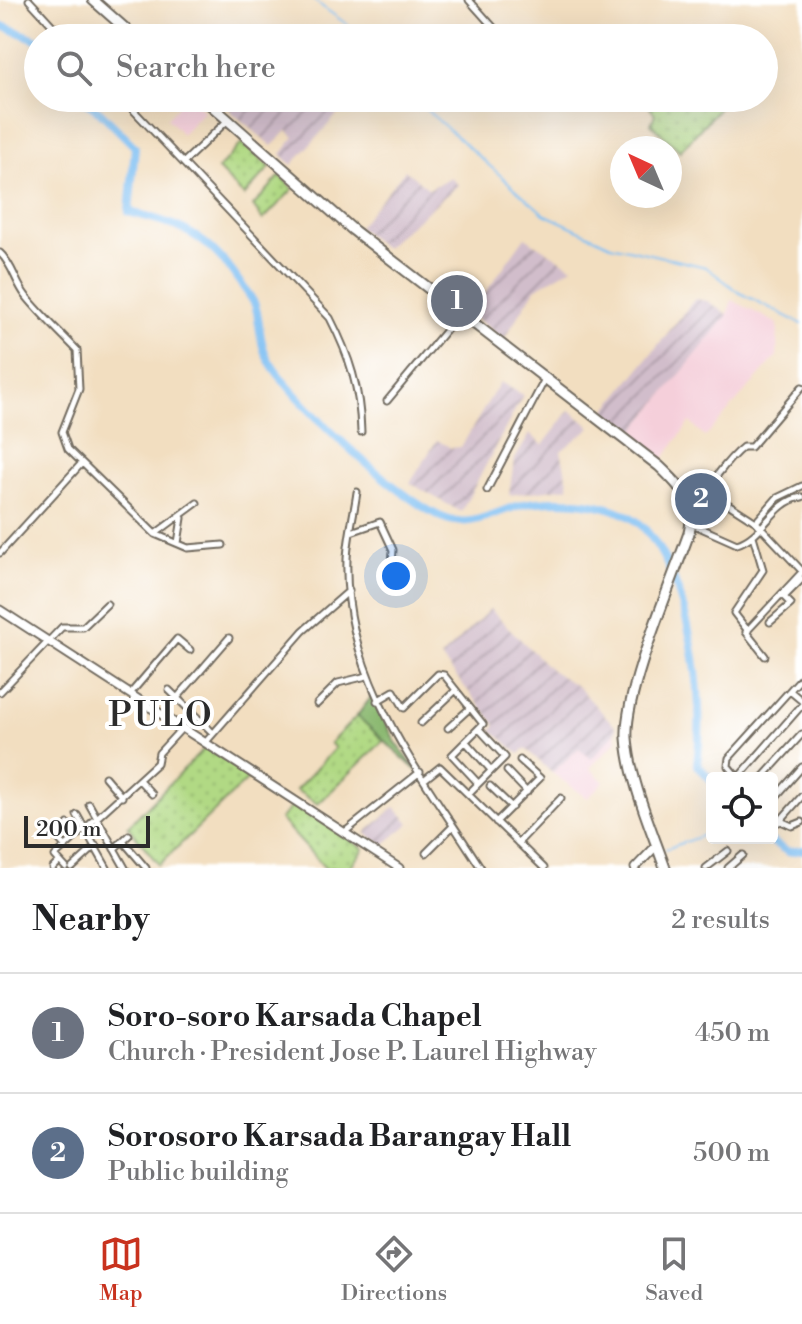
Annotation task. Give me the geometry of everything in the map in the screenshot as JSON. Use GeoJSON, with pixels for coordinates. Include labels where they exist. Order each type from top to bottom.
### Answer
{"type":"FeatureCollection","features":[{"type":"Feature","properties":{"kind":"highway"},"geometry":{"type":"LineString","coordinates":[[95,0],[121,24]]}},
{"type":"Feature","properties":{"kind":"highway"},"geometry":{"type":"LineString","coordinates":[[219,112],[330,211],[659,466],[691,504],[692,524],[632,701],[627,733],[665,868]]}},
{"type":"Feature","properties":{"kind":"main road"},"geometry":{"type":"LineString","coordinates":[[0,610],[399,868]]}},
{"type":"Feature","properties":{"kind":"main road"},"geometry":{"type":"LineString","coordinates":[[635,868],[657,845]]}},
{"type":"Feature","properties":{"kind":"street"},"geometry":{"type":"LineString","coordinates":[[29,0],[51,24]]}},
{"type":"Feature","properties":{"kind":"street"},"geometry":{"type":"LineString","coordinates":[[469,0],[490,24]]}},
{"type":"Feature","properties":{"kind":"street"},"geometry":{"type":"LineString","coordinates":[[136,112],[330,318],[349,355],[360,392],[361,432]]}},
{"type":"Feature","properties":{"kind":"street"},"geometry":{"type":"LineString","coordinates":[[184,162],[202,149],[228,120]]}},
{"type":"Feature","properties":{"kind":"street"},"geometry":{"type":"LineString","coordinates":[[0,253],[10,262],[23,293],[51,323],[56,333],[77,350],[79,389],[62,432],[64,443],[81,464],[155,534],[188,548],[223,545]]}},
{"type":"Feature","properties":{"kind":"street"},"geometry":{"type":"LineString","coordinates":[[387,401],[460,312]]}},
{"type":"Feature","properties":{"kind":"street"},"geometry":{"type":"LineString","coordinates":[[487,490],[545,379]]}},
{"type":"Feature","properties":{"kind":"street"},"geometry":{"type":"LineString","coordinates":[[691,504],[708,491],[734,454],[743,447],[751,447],[764,436],[802,387]]}},
{"type":"Feature","properties":{"kind":"street"},"geometry":{"type":"LineString","coordinates":[[0,553],[81,464]]}},
{"type":"Feature","properties":{"kind":"street"},"geometry":{"type":"LineString","coordinates":[[692,524],[729,542],[743,542],[753,535],[777,498],[802,486]]}},
{"type":"Feature","properties":{"kind":"street"},"geometry":{"type":"LineString","coordinates":[[708,491],[758,524],[802,572],[746,635],[765,656]]}},
{"type":"Feature","properties":{"kind":"street"},"geometry":{"type":"LineString","coordinates":[[357,492],[347,558],[353,631],[367,676],[396,739],[481,868]]}},
{"type":"Feature","properties":{"kind":"street"},"geometry":{"type":"LineString","coordinates":[[758,524],[785,503],[802,497]]}},
{"type":"Feature","properties":{"kind":"street"},"geometry":{"type":"LineString","coordinates":[[155,534],[197,503]]}},
{"type":"Feature","properties":{"kind":"street"},"geometry":{"type":"LineString","coordinates":[[178,543],[182,517]]}},
{"type":"Feature","properties":{"kind":"street"},"geometry":{"type":"LineString","coordinates":[[351,532],[380,522],[393,550],[392,564]]}},
{"type":"Feature","properties":{"kind":"street"},"geometry":{"type":"LineString","coordinates":[[748,631],[734,613],[763,570],[753,535]]}},
{"type":"Feature","properties":{"kind":"street"},"geometry":{"type":"LineString","coordinates":[[770,622],[791,604],[784,597],[802,579]]}},
{"type":"Feature","properties":{"kind":"street"},"geometry":{"type":"LineString","coordinates":[[205,744],[303,631],[349,591]]}},
{"type":"Feature","properties":{"kind":"street"},"geometry":{"type":"LineString","coordinates":[[0,692],[48,639],[66,624],[81,628],[107,604]]}},
{"type":"Feature","properties":{"kind":"street"},"geometry":{"type":"LineString","coordinates":[[177,698],[229,638]]}},
{"type":"Feature","properties":{"kind":"street"},"geometry":{"type":"LineString","coordinates":[[129,695],[177,639],[190,650]]}},
{"type":"Feature","properties":{"kind":"street"},"geometry":{"type":"LineString","coordinates":[[377,701],[394,691],[402,706],[406,707],[440,673],[483,724],[452,755],[478,783]]}},
{"type":"Feature","properties":{"kind":"street"},"geometry":{"type":"LineString","coordinates":[[317,704],[338,683],[367,676]]}},
{"type":"Feature","properties":{"kind":"street"},"geometry":{"type":"LineString","coordinates":[[733,772],[728,766],[729,758],[802,677]]}},
{"type":"Feature","properties":{"kind":"street"},"geometry":{"type":"LineString","coordinates":[[169,690],[213,733]]}},
{"type":"Feature","properties":{"kind":"street"},"geometry":{"type":"LineString","coordinates":[[421,723],[456,690]]}},
{"type":"Feature","properties":{"kind":"street"},"geometry":{"type":"LineString","coordinates":[[743,772],[802,703],[790,691]]}},
{"type":"Feature","properties":{"kind":"street"},"geometry":{"type":"LineString","coordinates":[[448,728],[470,708]]}},
{"type":"Feature","properties":{"kind":"street"},"geometry":{"type":"LineString","coordinates":[[66,868],[55,856],[157,763],[159,753],[182,728]]}},
{"type":"Feature","properties":{"kind":"street"},"geometry":{"type":"LineString","coordinates":[[468,794],[505,757],[479,729]]}},
{"type":"Feature","properties":{"kind":"street"},"geometry":{"type":"LineString","coordinates":[[767,772],[802,734]]}},
{"type":"Feature","properties":{"kind":"street"},"geometry":{"type":"LineString","coordinates":[[466,742],[491,770]]}},
{"type":"Feature","properties":{"kind":"street"},"geometry":{"type":"LineString","coordinates":[[496,822],[540,778],[520,760]]}},
{"type":"Feature","properties":{"kind":"street"},"geometry":{"type":"LineString","coordinates":[[425,779],[440,767],[544,868]]}},
{"type":"Feature","properties":{"kind":"street"},"geometry":{"type":"LineString","coordinates":[[778,794],[802,767]]}},
{"type":"Feature","properties":{"kind":"street"},"geometry":{"type":"LineString","coordinates":[[507,771],[527,792]]}},
{"type":"Feature","properties":{"kind":"street"},"geometry":{"type":"LineString","coordinates":[[346,831],[420,772]]}},
{"type":"Feature","properties":{"kind":"street"},"geometry":{"type":"LineString","coordinates":[[105,777],[122,797]]}},
{"type":"Feature","properties":{"kind":"street"},"geometry":{"type":"LineString","coordinates":[[139,780],[152,794]]}},
{"type":"Feature","properties":{"kind":"street"},"geometry":{"type":"LineString","coordinates":[[490,786],[512,807]]}},
{"type":"Feature","properties":{"kind":"street"},"geometry":{"type":"LineString","coordinates":[[802,796],[779,822],[792,826],[802,822]]}},
{"type":"Feature","properties":{"kind":"street"},"geometry":{"type":"LineString","coordinates":[[518,843],[561,798]]}},
{"type":"Feature","properties":{"kind":"street"},"geometry":{"type":"LineString","coordinates":[[89,804],[125,868]]}},
{"type":"Feature","properties":{"kind":"street"},"geometry":{"type":"LineString","coordinates":[[77,815],[105,867]]}},
{"type":"Feature","properties":{"kind":"street"},"geometry":{"type":"LineString","coordinates":[[68,824],[78,835]]}},
{"type":"Feature","properties":{"kind":"street"},"geometry":{"type":"LineString","coordinates":[[426,853],[453,826]]}},
{"type":"Feature","properties":{"kind":"street"},"geometry":{"type":"LineString","coordinates":[[55,835],[65,846]]}},
{"type":"Feature","properties":{"kind":"street"},"geometry":{"type":"LineString","coordinates":[[114,849],[129,835]]}},
{"type":"Feature","properties":{"kind":"street"},"geometry":{"type":"LineString","coordinates":[[123,841],[146,868]]}},
{"type":"Feature","properties":{"kind":"street"},"geometry":{"type":"LineString","coordinates":[[72,868],[96,846]]}},
{"type":"Feature","properties":{"kind":"street"},"geometry":{"type":"LineString","coordinates":[[706,868],[728,851]]}},
{"type":"Feature","properties":{"kind":"street"},"geometry":{"type":"LineString","coordinates":[[728,868],[743,855]]}},
{"type":"Feature","properties":{"kind":"street"},"geometry":{"type":"LineString","coordinates":[[53,868],[59,862]]}},
{"type":"Feature","properties":{"kind":"shaded area"},"geometry":{"type":"Polygon","coordinates":[[[172,112],[203,112],[182,134],[167,118],[172,112]]]}},
{"type":"Feature","properties":{"kind":"shaded area"},"geometry":{"type":"Polygon","coordinates":[[[231,112],[339,112],[292,165],[281,154],[295,137],[287,131],[272,146],[231,112]]]}},
{"type":"Feature","properties":{"kind":"shaded area"},"geometry":{"type":"Polygon","coordinates":[[[405,170],[429,189],[451,177],[458,185],[384,248],[358,227],[405,170]]]}},
{"type":"Feature","properties":{"kind":"shaded area"},"geometry":{"type":"Polygon","coordinates":[[[525,237],[572,267],[535,289],[504,339],[470,314],[525,237]]]}},
{"type":"Feature","properties":{"kind":"shaded area"},"geometry":{"type":"Polygon","coordinates":[[[695,299],[707,301],[728,315],[630,436],[602,415],[695,299]]]}},
{"type":"Feature","properties":{"kind":"shaded area"},"geometry":{"type":"Polygon","coordinates":[[[732,300],[778,324],[777,356],[705,437],[690,422],[661,462],[630,436],[727,315],[732,300]]]}},
{"type":"Feature","properties":{"kind":"shaded area"},"geometry":{"type":"Polygon","coordinates":[[[500,382],[523,395],[461,512],[410,483],[437,440],[451,448],[461,447],[500,382]]]}},
{"type":"Feature","properties":{"kind":"shaded area"},"geometry":{"type":"Polygon","coordinates":[[[570,410],[591,427],[561,451],[569,487],[509,495],[514,461],[530,434],[543,445],[570,410]]]}},
{"type":"Feature","properties":{"kind":"shaded area"},"geometry":{"type":"Polygon","coordinates":[[[490,609],[551,670],[578,687],[616,727],[615,733],[591,759],[579,748],[552,773],[526,749],[519,754],[492,730],[496,725],[441,658],[490,609]]]}},
{"type":"Feature","properties":{"kind":"shaded area"},"geometry":{"type":"Polygon","coordinates":[[[615,733],[617,740],[590,768],[604,782],[588,798],[552,773],[579,748],[591,758],[615,733]]]}},
{"type":"Feature","properties":{"kind":"shaded area"},"geometry":{"type":"Polygon","coordinates":[[[395,807],[410,823],[383,845],[365,833],[395,807]]]}},
{"type":"Feature","properties":{"kind":"green space"},"geometry":{"type":"Polygon","coordinates":[[[653,112],[715,112],[682,149],[682,136],[664,136],[651,124],[653,112]]]}},
{"type":"Feature","properties":{"kind":"green space"},"geometry":{"type":"Polygon","coordinates":[[[242,143],[270,167],[244,196],[218,169],[242,143]]]}},
{"type":"Feature","properties":{"kind":"green space"},"geometry":{"type":"Polygon","coordinates":[[[280,176],[293,189],[263,220],[253,206],[280,176]]]}},
{"type":"Feature","properties":{"kind":"green space"},"geometry":{"type":"Polygon","coordinates":[[[372,696],[395,741],[417,771],[357,716],[372,696]]]}},
{"type":"Feature","properties":{"kind":"green space"},"geometry":{"type":"Polygon","coordinates":[[[357,716],[385,739],[318,804],[296,790],[335,748],[330,743],[357,716]]]}},
{"type":"Feature","properties":{"kind":"green space"},"geometry":{"type":"Polygon","coordinates":[[[205,748],[251,776],[159,865],[128,826],[205,748]]]}},
{"type":"Feature","properties":{"kind":"green space"},"geometry":{"type":"Polygon","coordinates":[[[294,804],[364,849],[349,868],[325,868],[280,819],[294,804]]]}},
{"type":"Feature","properties":{"kind":"waterway"},"geometry":{"type":"LineString","coordinates":[[313,0],[346,24]]}},
{"type":"Feature","properties":{"kind":"waterway"},"geometry":{"type":"LineString","coordinates":[[0,25],[24,34]]}},
{"type":"Feature","properties":{"kind":"waterway"},"geometry":{"type":"LineString","coordinates":[[100,112],[135,147],[129,212],[178,227],[203,242],[227,264],[253,302],[264,351],[279,375],[321,422],[402,492],[425,508],[456,521],[479,519],[525,504],[565,501],[609,508],[623,513],[644,528],[660,551],[683,609],[691,641],[699,707],[697,764],[706,774]]}},
{"type":"Feature","properties":{"kind":"waterway"},"geometry":{"type":"LineString","coordinates":[[429,112],[544,214],[611,245],[706,267],[740,293],[802,324]]}},
{"type":"Feature","properties":{"kind":"waterway"},"geometry":{"type":"LineString","coordinates":[[666,849],[706,834]]}},
{"type":"Feature","properties":{"kind":"waterway"},"geometry":{"type":"LineString","coordinates":[[775,844],[788,852],[802,850]]}},
{"type":"Feature","properties":{"kind":"place","name":"Soro-soro Karsada Chapel"},"geometry":{"type":"Point","coordinates":[457,301]}},
{"type":"Feature","properties":{"kind":"place","name":"Sorosoro Karsada Barangay Hall"},"geometry":{"type":"Point","coordinates":[701,499]}},
{"type":"Feature","properties":{"kind":"district","name":"PULO"},"geometry":{"type":"Point","coordinates":[161,716]}}]}
